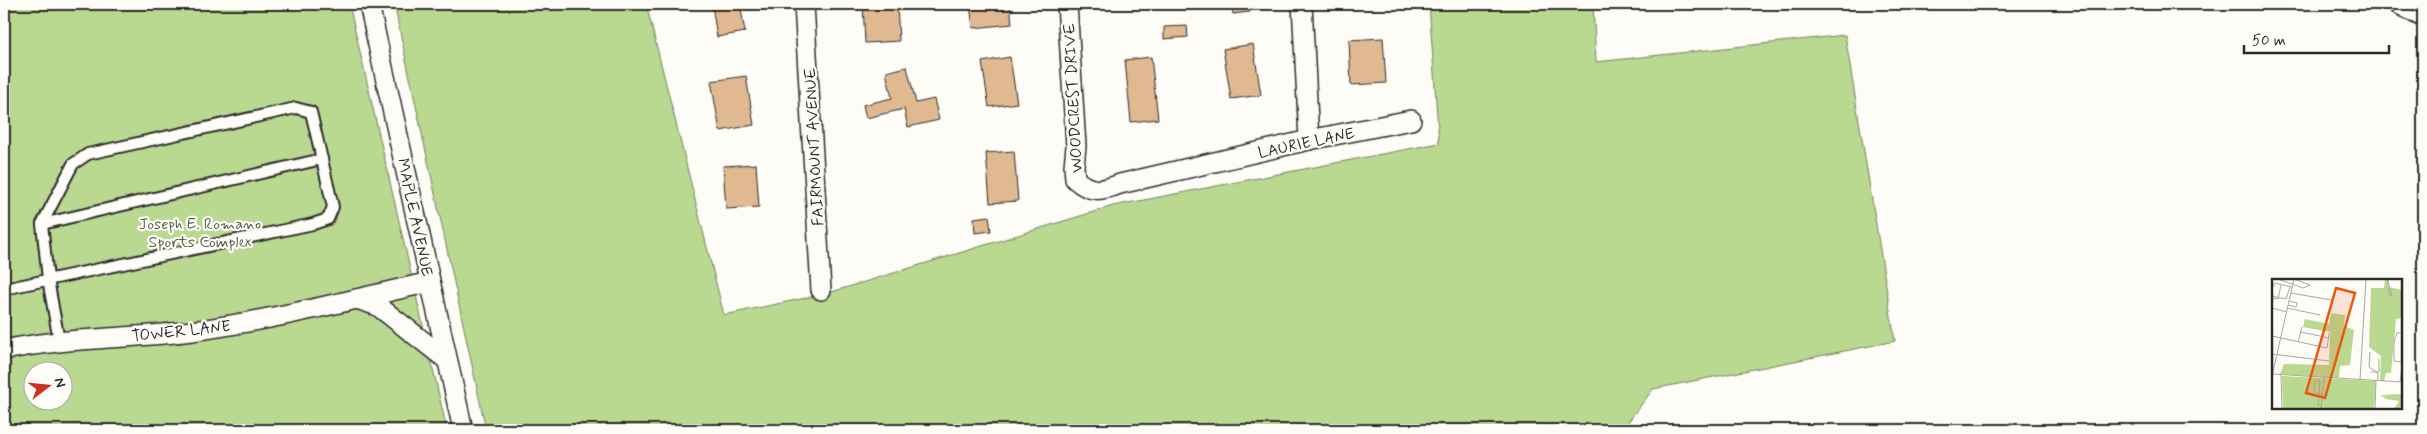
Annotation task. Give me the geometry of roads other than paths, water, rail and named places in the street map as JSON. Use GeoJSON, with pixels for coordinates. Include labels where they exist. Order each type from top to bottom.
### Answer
{"type":"FeatureCollection","features":[{"type":"Feature","properties":{"kind":"street","name":"MAPLE AVENUE"},"geometry":{"type":"LineString","coordinates":[[369,4],[463,430]]}},
{"type":"Feature","properties":{"kind":"street","name":"FAIRMOUNT AVENUE"},"geometry":{"type":"LineString","coordinates":[[804,4],[821,290]]}},
{"type":"Feature","properties":{"kind":"street","name":"WOODCREST DRIVE"},"geometry":{"type":"LineString","coordinates":[[1067,4],[1076,146],[1075,179],[1092,190],[1107,189],[1120,184],[1202,165]]}},
{"type":"Feature","properties":{"kind":"street"},"geometry":{"type":"LineString","coordinates":[[1302,4],[1309,140]]}},
{"type":"Feature","properties":{"kind":"street","name":"LAURIE LANE"},"geometry":{"type":"LineString","coordinates":[[1202,165],[1309,140],[1411,120]]}},
{"type":"Feature","properties":{"kind":"street","name":"TOWER LANE"},"geometry":{"type":"LineString","coordinates":[[4,350],[59,341],[191,331],[268,319],[430,282]]}},
{"type":"Feature","properties":{"kind":"street"},"geometry":{"type":"LineString","coordinates":[[357,298],[378,306],[447,360]]}},
{"type":"Feature","properties":{"kind":"lane"},"geometry":{"type":"LineString","coordinates":[[2395,7],[2423,22]]}},
{"type":"Feature","properties":{"kind":"lane"},"geometry":{"type":"LineString","coordinates":[[4,289],[48,279],[313,224],[328,219],[332,207],[311,112],[296,108],[88,154],[73,164],[42,224],[48,279],[59,341]]}},
{"type":"Feature","properties":{"kind":"lane"},"geometry":{"type":"LineString","coordinates":[[42,224],[322,159]]}},
{"type":"Feature","properties":{"kind":"park label","name":"Joseph E. Romano Sports Complex"},"geometry":{"type":"Point","coordinates":[200,232]}}]}
